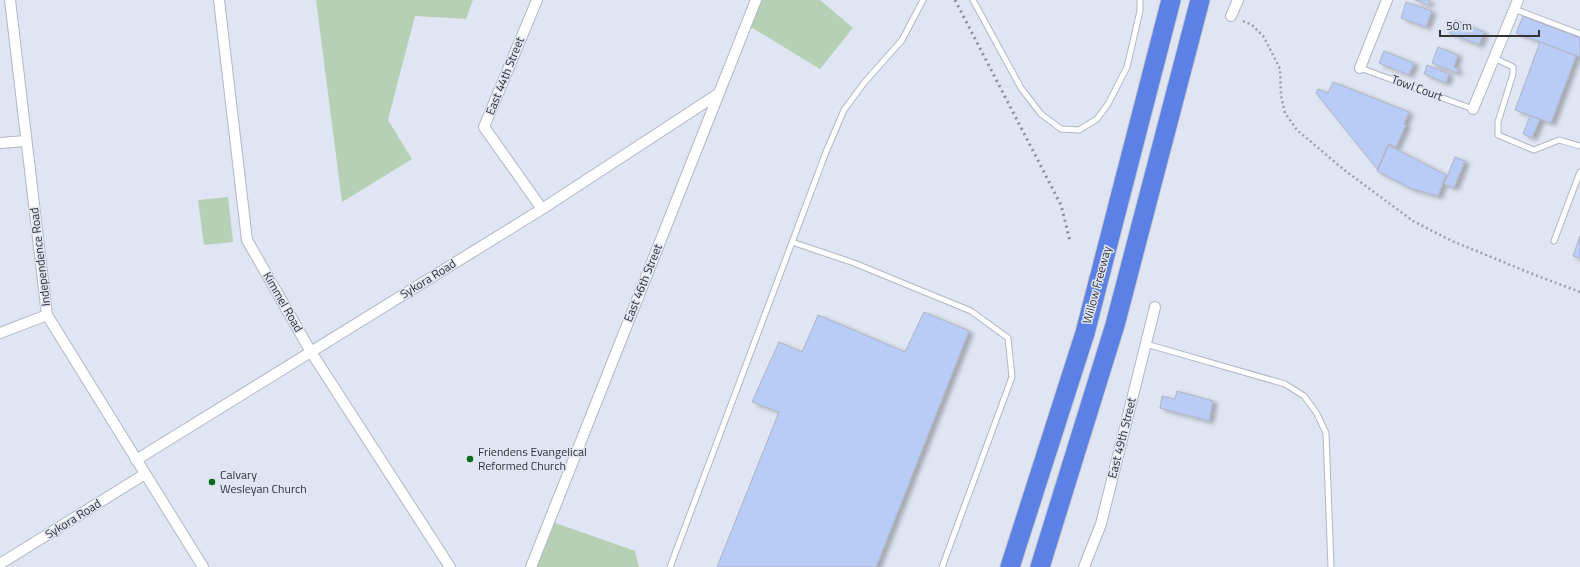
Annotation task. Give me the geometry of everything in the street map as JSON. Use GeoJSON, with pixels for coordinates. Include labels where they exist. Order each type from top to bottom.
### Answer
{"type":"FeatureCollection","features":[{"type":"Feature","properties":{"kind":"highway","name":"Willow Freeway"},"geometry":{"type":"LineString","coordinates":[[1010,567],[1085,333],[1171,0]]}},
{"type":"Feature","properties":{"kind":"highway"},"geometry":{"type":"LineString","coordinates":[[1040,567],[1115,325],[1199,4]]}},
{"type":"Feature","properties":{"kind":"street","name":"Independence Road"},"geometry":{"type":"LineString","coordinates":[[10,0],[47,315],[203,567]]}},
{"type":"Feature","properties":{"kind":"street","name":"Kimmel Road"},"geometry":{"type":"LineString","coordinates":[[219,0],[247,240],[311,352],[450,567]]}},
{"type":"Feature","properties":{"kind":"street","name":"East 44th Street"},"geometry":{"type":"LineString","coordinates":[[537,0],[484,127],[542,209]]}},
{"type":"Feature","properties":{"kind":"street","name":"East 46th Street"},"geometry":{"type":"LineString","coordinates":[[531,567],[756,0]]}},
{"type":"Feature","properties":{"kind":"street"},"geometry":{"type":"LineString","coordinates":[[1231,16],[1238,0]]}},
{"type":"Feature","properties":{"kind":"street"},"geometry":{"type":"LineString","coordinates":[[1360,68],[1387,0]]}},
{"type":"Feature","properties":{"kind":"street"},"geometry":{"type":"LineString","coordinates":[[1473,109],[1516,4]]}},
{"type":"Feature","properties":{"kind":"street","name":"Sykora Road"},"geometry":{"type":"LineString","coordinates":[[136,460],[542,209],[718,94]]}},
{"type":"Feature","properties":{"kind":"street"},"geometry":{"type":"LineString","coordinates":[[0,143],[26,141]]}},
{"type":"Feature","properties":{"kind":"street","name":"East 49th Street"},"geometry":{"type":"LineString","coordinates":[[1084,567],[1101,524],[1155,307]]}},
{"type":"Feature","properties":{"kind":"street"},"geometry":{"type":"LineString","coordinates":[[0,333],[47,315]]}},
{"type":"Feature","properties":{"kind":"street","name":"Sykora Road"},"geometry":{"type":"LineString","coordinates":[[0,564],[145,474]]}},
{"type":"Feature","properties":{"kind":"lane"},"geometry":{"type":"LineString","coordinates":[[670,567],[826,152],[844,110],[864,83],[902,40],[923,0]]}},
{"type":"Feature","properties":{"kind":"lane"},"geometry":{"type":"LineString","coordinates":[[973,0],[1021,88],[1041,114],[1062,129],[1079,130],[1097,119],[1108,104],[1127,67],[1140,11],[1140,0]]}},
{"type":"Feature","properties":{"kind":"lane"},"geometry":{"type":"LineString","coordinates":[[1516,4],[1580,34]]}},
{"type":"Feature","properties":{"kind":"lane"},"geometry":{"type":"LineString","coordinates":[[1494,58],[1514,67],[1498,122],[1498,135],[1534,150],[1559,140],[1580,146]]}},
{"type":"Feature","properties":{"kind":"lane","name":"Towl Court"},"geometry":{"type":"LineString","coordinates":[[1360,68],[1473,109]]}},
{"type":"Feature","properties":{"kind":"lane"},"geometry":{"type":"LineString","coordinates":[[1554,241],[1580,172]]}},
{"type":"Feature","properties":{"kind":"lane"},"geometry":{"type":"LineString","coordinates":[[792,242],[854,263],[971,311],[1008,338],[1012,378],[942,567]]}},
{"type":"Feature","properties":{"kind":"lane"},"geometry":{"type":"LineString","coordinates":[[1146,344],[1285,384],[1304,396],[1316,412],[1326,433],[1331,567]]}},
{"type":"Feature","properties":{"kind":"path"},"geometry":{"type":"LineString","coordinates":[[1243,21],[1252,25],[1264,37],[1280,69],[1281,96],[1285,113],[1297,130],[1343,169],[1413,221],[1452,241],[1536,276],[1580,292]]}},
{"type":"Feature","properties":{"kind":"green space"},"geometry":{"type":"Polygon","coordinates":[[[316,0],[473,0],[466,19],[415,16],[388,120],[412,159],[342,202],[316,0]]]}},
{"type":"Feature","properties":{"kind":"green space"},"geometry":{"type":"Polygon","coordinates":[[[756,0],[820,0],[853,28],[820,69],[746,24],[756,0]]]}},
{"type":"Feature","properties":{"kind":"green space"},"geometry":{"type":"Polygon","coordinates":[[[228,197],[233,242],[204,245],[198,200],[228,197]]]}},
{"type":"Feature","properties":{"kind":"green space"},"geometry":{"type":"Polygon","coordinates":[[[550,521],[635,551],[639,567],[531,567],[550,521]]]}},
{"type":"Feature","properties":{"kind":"building"},"geometry":{"type":"Polygon","coordinates":[[[1415,0],[1430,0],[1428,5],[1415,0]]]}},
{"type":"Feature","properties":{"kind":"building"},"geometry":{"type":"Polygon","coordinates":[[[1406,2],[1432,11],[1426,27],[1401,18],[1406,2]]]}},
{"type":"Feature","properties":{"kind":"building"},"geometry":{"type":"Polygon","coordinates":[[[1523,16],[1580,38],[1580,57],[1516,33],[1523,16]]]}},
{"type":"Feature","properties":{"kind":"building"},"geometry":{"type":"Polygon","coordinates":[[[1455,20],[1484,32],[1479,45],[1449,33],[1455,20]]]}},
{"type":"Feature","properties":{"kind":"building"},"geometry":{"type":"Polygon","coordinates":[[[1540,42],[1576,56],[1551,123],[1515,110],[1540,42]]]}},
{"type":"Feature","properties":{"kind":"building"},"geometry":{"type":"Polygon","coordinates":[[[1438,47],[1458,55],[1454,67],[1458,69],[1457,73],[1432,63],[1438,47]]]}},
{"type":"Feature","properties":{"kind":"building"},"geometry":{"type":"Polygon","coordinates":[[[1384,51],[1414,63],[1409,75],[1379,63],[1384,51]]]}},
{"type":"Feature","properties":{"kind":"building"},"geometry":{"type":"Polygon","coordinates":[[[1427,65],[1449,74],[1446,83],[1424,74],[1427,65]]]}},
{"type":"Feature","properties":{"kind":"building"},"geometry":{"type":"Polygon","coordinates":[[[1333,82],[1409,112],[1404,124],[1406,125],[1396,147],[1389,144],[1378,170],[1316,93],[1318,89],[1328,93],[1333,82]]]}},
{"type":"Feature","properties":{"kind":"building"},"geometry":{"type":"Polygon","coordinates":[[[1530,116],[1540,119],[1532,138],[1523,134],[1530,116]]]}},
{"type":"Feature","properties":{"kind":"building"},"geometry":{"type":"Polygon","coordinates":[[[1388,145],[1446,175],[1438,196],[1412,189],[1377,171],[1388,145]]]}},
{"type":"Feature","properties":{"kind":"building"},"geometry":{"type":"Polygon","coordinates":[[[1455,157],[1465,161],[1454,188],[1444,184],[1455,157]]]}},
{"type":"Feature","properties":{"kind":"building"},"geometry":{"type":"Polygon","coordinates":[[[1580,236],[1580,258],[1573,256],[1580,236]]]}},
{"type":"Feature","properties":{"kind":"building"},"geometry":{"type":"Polygon","coordinates":[[[924,312],[969,331],[876,567],[717,567],[779,412],[752,402],[779,342],[802,352],[818,315],[905,352],[924,312]]]}},
{"type":"Feature","properties":{"kind":"building"},"geometry":{"type":"Polygon","coordinates":[[[1177,391],[1213,401],[1209,421],[1160,408],[1162,396],[1175,399],[1177,391]]]}},
{"type":"Feature","properties":{"kind":"railway"},"geometry":{"type":"LineString","coordinates":[[955,0],[1061,205],[1070,241]]}},
{"type":"Feature","properties":{"kind":"place","name":"Friendens Evangelical Reformed Church"},"geometry":{"type":"Point","coordinates":[470,459]}},
{"type":"Feature","properties":{"kind":"place","name":"Calvary Wesleyan Church"},"geometry":{"type":"Point","coordinates":[212,482]}}]}
